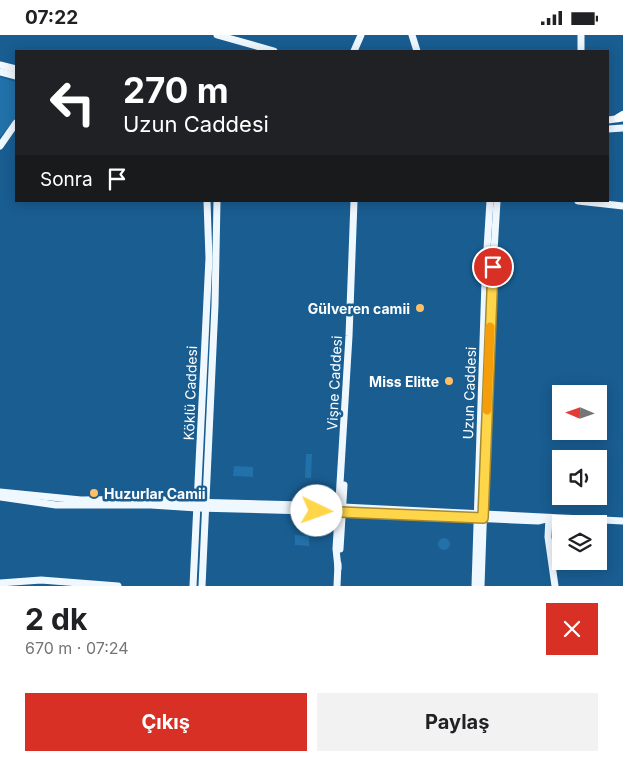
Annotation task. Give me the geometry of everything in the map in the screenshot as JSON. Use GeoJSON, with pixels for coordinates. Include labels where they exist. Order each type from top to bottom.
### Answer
{"type":"FeatureCollection","features":[{"type":"Feature","properties":{"kind":"main road"},"geometry":{"type":"LineString","coordinates":[[217,35],[270,50]]}},
{"type":"Feature","properties":{"kind":"main road"},"geometry":{"type":"LineString","coordinates":[[354,50],[360,35]]}},
{"type":"Feature","properties":{"kind":"main road"},"geometry":{"type":"LineString","coordinates":[[412,35],[417,50]]}},
{"type":"Feature","properties":{"kind":"main road"},"geometry":{"type":"LineString","coordinates":[[581,35],[581,50]]}},
{"type":"Feature","properties":{"kind":"main road"},"geometry":{"type":"LineString","coordinates":[[0,65],[15,69]]}},
{"type":"Feature","properties":{"kind":"main road"},"geometry":{"type":"LineString","coordinates":[[0,72],[15,76]]}},
{"type":"Feature","properties":{"kind":"main road"},"geometry":{"type":"LineString","coordinates":[[0,146],[15,124]]}},
{"type":"Feature","properties":{"kind":"main road","name":"Köklü Caddesi"},"geometry":{"type":"LineString","coordinates":[[202,586],[201,505],[209,258],[207,202]]}},
{"type":"Feature","properties":{"kind":"main road","name":"Köklü Caddesi"},"geometry":{"type":"LineString","coordinates":[[193,586],[201,505],[216,295],[217,202]]}},
{"type":"Feature","properties":{"kind":"main road","name":"Vişne Caddesi"},"geometry":{"type":"LineString","coordinates":[[337,586],[336,549],[340,510],[350,322],[354,202]]}},
{"type":"Feature","properties":{"kind":"main road","name":"Uzun Caddesi"},"geometry":{"type":"LineString","coordinates":[[481,586],[480,516],[485,281],[490,202]]}},
{"type":"Feature","properties":{"kind":"main road","name":"Uzun Caddesi"},"geometry":{"type":"LineString","coordinates":[[475,586],[497,202]]}},
{"type":"Feature","properties":{"kind":"main road"},"geometry":{"type":"LineString","coordinates":[[587,202],[623,206]]}},
{"type":"Feature","properties":{"kind":"main road"},"geometry":{"type":"LineString","coordinates":[[0,492],[81,500],[151,499],[201,505]]}},
{"type":"Feature","properties":{"kind":"main road"},"geometry":{"type":"LineString","coordinates":[[0,497],[56,505],[286,504],[340,510],[480,516],[538,521],[549,518],[623,521]]}},
{"type":"Feature","properties":{"kind":"main road"},"geometry":{"type":"LineString","coordinates":[[549,518],[548,537],[555,586]]}},
{"type":"Feature","properties":{"kind":"main road"},"geometry":{"type":"LineString","coordinates":[[0,583],[40,581],[118,586]]}},
{"type":"Feature","properties":{"kind":"shaded area"},"geometry":{"type":"Polygon","coordinates":[[[0,77],[15,82],[15,119],[0,137],[0,77]]]}},
{"type":"Feature","properties":{"kind":"shaded area"},"geometry":{"type":"Polygon","coordinates":[[[306,454],[312,454],[311,478],[305,478],[306,454]]]}},
{"type":"Feature","properties":{"kind":"shaded area"},"geometry":{"type":"Polygon","coordinates":[[[234,466],[253,467],[253,477],[233,476],[234,466]]]}},
{"type":"Feature","properties":{"kind":"shaded area"},"geometry":{"type":"Polygon","coordinates":[[[295,535],[309,536],[309,546],[295,545],[295,535]]]}},
{"type":"Feature","properties":{"kind":"shaded area"},"geometry":{"type":"Polygon","coordinates":[[[444,538],[450,544],[444,550],[438,544],[444,538]]]}},
{"type":"Feature","properties":{"kind":"slow traffic"},"geometry":{"type":"LineString","coordinates":[[487,410],[490,327]]}},
{"type":"Feature","properties":{"kind":"place","name":"Gülveren camii"},"geometry":{"type":"Point","coordinates":[420,308]}},
{"type":"Feature","properties":{"kind":"place","name":"Miss Elitte"},"geometry":{"type":"Point","coordinates":[449,381]}},
{"type":"Feature","properties":{"kind":"place","name":"Huzurlar Camii"},"geometry":{"type":"Point","coordinates":[94,493]}},
{"type":"Feature","properties":{"kind":"route"},"geometry":{"type":"LineString","coordinates":[[317,511],[483,518],[493,267]]}}]}
